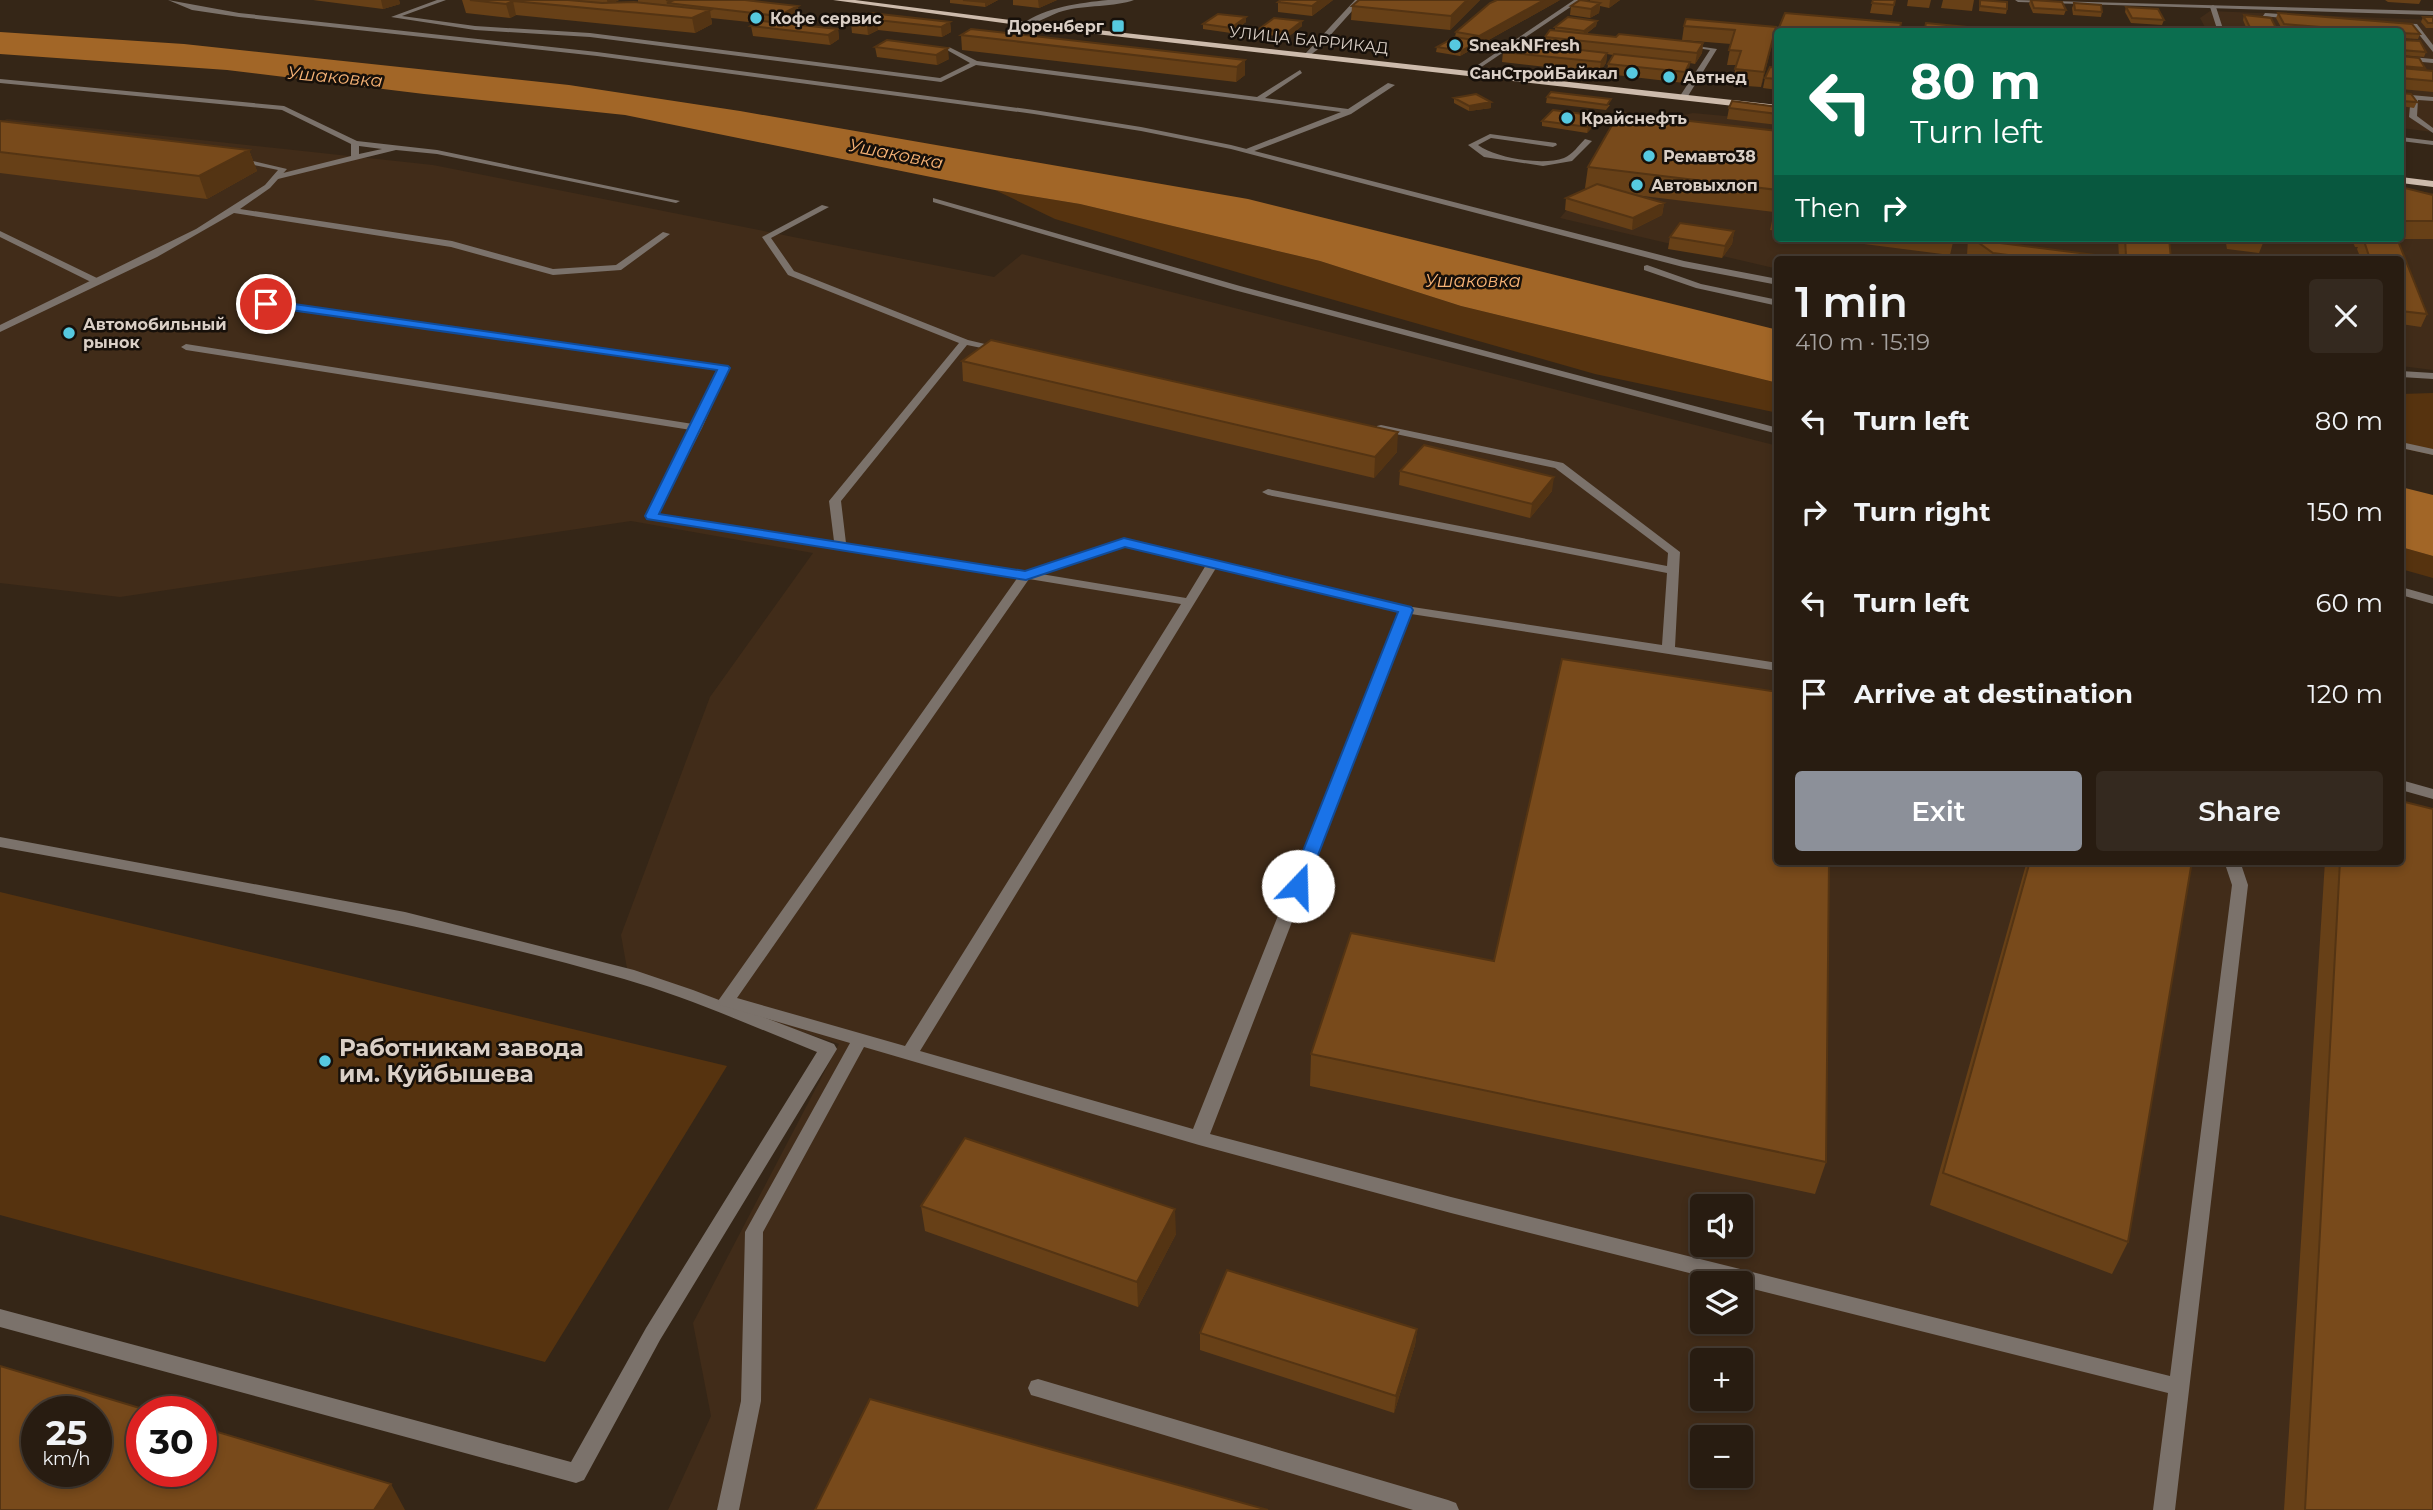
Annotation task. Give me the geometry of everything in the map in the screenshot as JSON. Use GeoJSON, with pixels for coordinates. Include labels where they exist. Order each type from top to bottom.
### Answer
{"type":"FeatureCollection","features":[{"type":"Feature","properties":{"kind":"main road","name":"УЛИЦА БАРРИКАД"},"geometry":{"type":"LineString","coordinates":[[837,0],[1025,24],[1774,107]]}},
{"type":"Feature","properties":{"kind":"main road"},"geometry":{"type":"LineString","coordinates":[[2404,180],[2433,184]]}},
{"type":"Feature","properties":{"kind":"street"},"geometry":{"type":"LineString","coordinates":[[171,0],[192,8],[239,15],[597,54],[1034,112],[1141,130],[1249,151],[1670,261],[1774,281]]}},
{"type":"Feature","properties":{"kind":"street"},"geometry":{"type":"LineString","coordinates":[[443,0],[394,17],[475,28],[590,35],[941,80],[975,64]]}},
{"type":"Feature","properties":{"kind":"street"},"geometry":{"type":"LineString","coordinates":[[1025,24],[1046,12],[1077,5],[1131,0]]}},
{"type":"Feature","properties":{"kind":"street"},"geometry":{"type":"LineString","coordinates":[[1307,55],[1331,33],[1341,16],[1359,0]]}},
{"type":"Feature","properties":{"kind":"street"},"geometry":{"type":"LineString","coordinates":[[1469,72],[1578,0]]}},
{"type":"Feature","properties":{"kind":"street"},"geometry":{"type":"LineString","coordinates":[[2018,0],[2433,13]]}},
{"type":"Feature","properties":{"kind":"street"},"geometry":{"type":"LineString","coordinates":[[2213,7],[2220,28]]}},
{"type":"Feature","properties":{"kind":"street"},"geometry":{"type":"LineString","coordinates":[[2270,23],[2265,15],[2319,19]]}},
{"type":"Feature","properties":{"kind":"street"},"geometry":{"type":"LineString","coordinates":[[2388,23],[2415,25],[2431,48]]}},
{"type":"Feature","properties":{"kind":"street"},"geometry":{"type":"LineString","coordinates":[[1675,44],[1714,48],[1684,96]]}},
{"type":"Feature","properties":{"kind":"street"},"geometry":{"type":"LineString","coordinates":[[2420,44],[2431,48]]}},
{"type":"Feature","properties":{"kind":"street"},"geometry":{"type":"LineString","coordinates":[[950,49],[975,64],[1349,111]]}},
{"type":"Feature","properties":{"kind":"street"},"geometry":{"type":"LineString","coordinates":[[2404,58],[2433,61]]}},
{"type":"Feature","properties":{"kind":"street"},"geometry":{"type":"LineString","coordinates":[[1688,68],[1701,69]]}},
{"type":"Feature","properties":{"kind":"street"},"geometry":{"type":"LineString","coordinates":[[1259,99],[1300,72]]}},
{"type":"Feature","properties":{"kind":"street"},"geometry":{"type":"LineString","coordinates":[[0,81],[284,108],[355,143],[437,152],[676,201]]}},
{"type":"Feature","properties":{"kind":"street"},"geometry":{"type":"LineString","coordinates":[[1249,151],[1349,111],[1391,85]]}},
{"type":"Feature","properties":{"kind":"street"},"geometry":{"type":"LineString","coordinates":[[2404,96],[2433,99]]}},
{"type":"Feature","properties":{"kind":"street"},"geometry":{"type":"LineString","coordinates":[[2414,97],[2413,117],[2433,131]]}},
{"type":"Feature","properties":{"kind":"street"},"geometry":{"type":"LineString","coordinates":[[1501,130],[1472,145],[1486,155],[1543,164],[1569,159],[1588,141]]}},
{"type":"Feature","properties":{"kind":"street"},"geometry":{"type":"LineString","coordinates":[[1490,136],[1553,145]]}},
{"type":"Feature","properties":{"kind":"street"},"geometry":{"type":"LineString","coordinates":[[2404,139],[2433,143]]}},
{"type":"Feature","properties":{"kind":"street"},"geometry":{"type":"LineString","coordinates":[[355,143],[355,157]]}},
{"type":"Feature","properties":{"kind":"street"},"geometry":{"type":"LineString","coordinates":[[278,177],[396,148]]}},
{"type":"Feature","properties":{"kind":"street"},"geometry":{"type":"LineString","coordinates":[[0,329],[234,211],[278,177],[283,169],[281,166],[223,157]]}},
{"type":"Feature","properties":{"kind":"street"},"geometry":{"type":"LineString","coordinates":[[936,200],[1237,288],[1774,430]]}},
{"type":"Feature","properties":{"kind":"street"},"geometry":{"type":"LineString","coordinates":[[825,207],[766,237],[790,273],[965,342],[1019,353]]}},
{"type":"Feature","properties":{"kind":"street"},"geometry":{"type":"LineString","coordinates":[[234,211],[452,244],[553,272],[618,268],[666,233]]}},
{"type":"Feature","properties":{"kind":"street"},"geometry":{"type":"LineString","coordinates":[[0,234],[96,281]]}},
{"type":"Feature","properties":{"kind":"street"},"geometry":{"type":"LineString","coordinates":[[1647,268],[1699,286],[1774,302]]}},
{"type":"Feature","properties":{"kind":"street"},"geometry":{"type":"LineString","coordinates":[[266,304],[724,368],[697,428],[651,516],[1189,602]]}},
{"type":"Feature","properties":{"kind":"street"},"geometry":{"type":"LineString","coordinates":[[841,547],[835,500],[965,342]]}},
{"type":"Feature","properties":{"kind":"street"},"geometry":{"type":"LineString","coordinates":[[186,346],[697,428]]}},
{"type":"Feature","properties":{"kind":"street"},"geometry":{"type":"LineString","coordinates":[[2404,374],[2433,376]]}},
{"type":"Feature","properties":{"kind":"street"},"geometry":{"type":"LineString","coordinates":[[1370,426],[1559,466],[1674,552],[1668,650]]}},
{"type":"Feature","properties":{"kind":"street"},"geometry":{"type":"LineString","coordinates":[[2404,446],[2433,452]]}},
{"type":"Feature","properties":{"kind":"street"},"geometry":{"type":"LineString","coordinates":[[1269,492],[1672,571]]}},
{"type":"Feature","properties":{"kind":"street"},"geometry":{"type":"LineString","coordinates":[[1774,666],[1406,610],[1124,542],[1026,575],[726,1001],[1199,1138],[1464,1209],[2179,1387]]}},
{"type":"Feature","properties":{"kind":"street"},"geometry":{"type":"LineString","coordinates":[[910,1053],[1212,565]]}},
{"type":"Feature","properties":{"kind":"street"},"geometry":{"type":"LineString","coordinates":[[2404,592],[2433,600]]}},
{"type":"Feature","properties":{"kind":"street"},"geometry":{"type":"LineString","coordinates":[[1199,1138],[1406,610]]}},
{"type":"Feature","properties":{"kind":"street"},"geometry":{"type":"LineString","coordinates":[[2404,786],[2433,794]]}},
{"type":"Feature","properties":{"kind":"street"},"geometry":{"type":"LineString","coordinates":[[0,842],[405,917],[628,974],[828,1049],[653,1334],[576,1473],[0,1318]]}},
{"type":"Feature","properties":{"kind":"street"},"geometry":{"type":"LineString","coordinates":[[2164,1510],[2240,885],[2233,865]]}},
{"type":"Feature","properties":{"kind":"street"},"geometry":{"type":"LineString","coordinates":[[728,1510],[751,1401],[754,1232],[856,1047]]}},
{"type":"Feature","properties":{"kind":"street"},"geometry":{"type":"LineString","coordinates":[[1038,1388],[1448,1510]]}},
{"type":"Feature","properties":{"kind":"shaded area"},"geometry":{"type":"Polygon","coordinates":[[[2210,11],[2433,20],[2433,132],[2404,128],[2404,28],[2205,28],[2200,18],[2210,11]]]}},
{"type":"Feature","properties":{"kind":"shaded area"},"geometry":{"type":"Polygon","coordinates":[[[1693,113],[1774,121],[1774,242],[2404,242],[2404,189],[2433,193],[2433,370],[2404,366],[2404,256],[1774,256],[1774,268],[1560,218],[1585,188],[1620,130],[1693,113]]]}},
{"type":"Feature","properties":{"kind":"shaded area"},"geometry":{"type":"Polygon","coordinates":[[[7,119],[433,165],[994,277],[1022,254],[1774,445],[1774,865],[2401,865],[2433,1510],[668,1510],[711,1416],[693,1323],[839,1044],[628,974],[621,935],[710,697],[813,553],[631,521],[120,597],[0,583],[0,122],[7,119]]]}},
{"type":"Feature","properties":{"kind":"shaded area"},"geometry":{"type":"Polygon","coordinates":[[[995,190],[1080,204],[1320,261],[1461,306],[1774,382],[1774,412],[1595,374],[1055,219],[995,190]]]}},
{"type":"Feature","properties":{"kind":"shaded area"},"geometry":{"type":"Polygon","coordinates":[[[2433,393],[2433,455],[2404,449],[2404,394],[2433,393]]]}},
{"type":"Feature","properties":{"kind":"shaded area"},"geometry":{"type":"Polygon","coordinates":[[[2404,548],[2433,556],[2433,578],[2404,570],[2404,548]]]}},
{"type":"Feature","properties":{"kind":"shaded area"},"geometry":{"type":"Polygon","coordinates":[[[0,892],[727,1066],[545,1362],[0,1215],[0,892]]]}},
{"type":"Feature","properties":{"kind":"water","name":"Ушаковка"},"geometry":{"type":"Polygon","coordinates":[[[0,32],[184,44],[569,85],[740,111],[1248,199],[1774,329],[1774,382],[1461,306],[1320,261],[1080,204],[995,190],[625,115],[227,70],[0,54],[0,32]]]}},
{"type":"Feature","properties":{"kind":"water"},"geometry":{"type":"Polygon","coordinates":[[[2404,488],[2433,495],[2433,556],[2404,548],[2404,488]]]}},
{"type":"Feature","properties":{"kind":"building"},"geometry":{"type":"Polygon","coordinates":[[[470,0],[634,2],[710,10],[692,18],[513,1],[506,4],[470,0]]]}},
{"type":"Feature","properties":{"kind":"building"},"geometry":{"type":"Polygon","coordinates":[[[666,0],[745,0],[798,6],[778,16],[667,3],[672,1],[666,0]]]}},
{"type":"Feature","properties":{"kind":"building"},"geometry":{"type":"Polygon","coordinates":[[[1320,0],[1312,6],[1278,2],[1320,0]]]}},
{"type":"Feature","properties":{"kind":"building"},"geometry":{"type":"Polygon","coordinates":[[[1359,0],[1467,0],[1451,16],[1352,6],[1359,0]]]}},
{"type":"Feature","properties":{"kind":"building"},"geometry":{"type":"Polygon","coordinates":[[[1497,0],[1544,0],[1479,36],[1456,32],[1490,3],[1497,0]]]}},
{"type":"Feature","properties":{"kind":"building"},"geometry":{"type":"Polygon","coordinates":[[[1580,0],[1600,3],[1591,9],[1571,6],[1580,0]]]}},
{"type":"Feature","properties":{"kind":"building"},"geometry":{"type":"Polygon","coordinates":[[[1873,0],[1895,0],[1894,5],[1872,3],[1873,0]]]}},
{"type":"Feature","properties":{"kind":"building"},"geometry":{"type":"Polygon","coordinates":[[[1980,0],[2007,2],[2007,9],[1980,6],[1980,0]]]}},
{"type":"Feature","properties":{"kind":"building"},"geometry":{"type":"Polygon","coordinates":[[[2031,0],[2062,2],[2066,10],[2034,8],[2031,0]]]}},
{"type":"Feature","properties":{"kind":"building"},"geometry":{"type":"Polygon","coordinates":[[[2074,3],[2101,5],[2102,12],[2075,10],[2074,3]]]}},
{"type":"Feature","properties":{"kind":"building"},"geometry":{"type":"Polygon","coordinates":[[[2126,7],[2158,9],[2164,20],[2132,18],[2126,7]]]}},
{"type":"Feature","properties":{"kind":"building"},"geometry":{"type":"Polygon","coordinates":[[[871,13],[950,22],[941,27],[877,20],[867,25],[851,23],[871,13]]]}},
{"type":"Feature","properties":{"kind":"building"},"geometry":{"type":"Polygon","coordinates":[[[1785,13],[1901,23],[1900,28],[1779,28],[1785,13]]]}},
{"type":"Feature","properties":{"kind":"building"},"geometry":{"type":"Polygon","coordinates":[[[2278,13],[2412,24],[2420,34],[2404,33],[2404,28],[2334,28],[2284,24],[2278,13]]]}},
{"type":"Feature","properties":{"kind":"building"},"geometry":{"type":"Polygon","coordinates":[[[1218,14],[1246,17],[1231,28],[1203,24],[1218,14]]]}},
{"type":"Feature","properties":{"kind":"building"},"geometry":{"type":"Polygon","coordinates":[[[2244,15],[2271,18],[2276,28],[2250,28],[2244,15]]]}},
{"type":"Feature","properties":{"kind":"building"},"geometry":{"type":"Polygon","coordinates":[[[1568,17],[1597,21],[1584,31],[1555,27],[1568,17]]]}},
{"type":"Feature","properties":{"kind":"building"},"geometry":{"type":"Polygon","coordinates":[[[2423,17],[2433,17],[2433,23],[2428,23],[2423,17]]]}},
{"type":"Feature","properties":{"kind":"building"},"geometry":{"type":"Polygon","coordinates":[[[1274,18],[1302,21],[1288,32],[1259,29],[1274,18]]]}},
{"type":"Feature","properties":{"kind":"building"},"geometry":{"type":"Polygon","coordinates":[[[1686,19],[1776,27],[1764,72],[1735,69],[1741,51],[1729,50],[1735,30],[1684,26],[1686,19]]]}},
{"type":"Feature","properties":{"kind":"building"},"geometry":{"type":"Polygon","coordinates":[[[762,21],[838,29],[828,35],[751,26],[762,21]]]}},
{"type":"Feature","properties":{"kind":"building"},"geometry":{"type":"Polygon","coordinates":[[[1926,23],[1977,28],[1925,28],[1926,23]]]}},
{"type":"Feature","properties":{"kind":"building"},"geometry":{"type":"Polygon","coordinates":[[[971,29],[1245,60],[1237,67],[961,35],[971,29]]]}},
{"type":"Feature","properties":{"kind":"building"},"geometry":{"type":"Polygon","coordinates":[[[1550,30],[1703,43],[1697,53],[1545,37],[1550,30]]]}},
{"type":"Feature","properties":{"kind":"building"},"geometry":{"type":"Polygon","coordinates":[[[1455,37],[1479,41],[1461,51],[1437,47],[1455,37]]]}},
{"type":"Feature","properties":{"kind":"building"},"geometry":{"type":"Polygon","coordinates":[[[887,40],[948,48],[936,55],[875,47],[887,40]]]}},
{"type":"Feature","properties":{"kind":"building"},"geometry":{"type":"Polygon","coordinates":[[[2404,40],[2420,41],[2426,52],[2404,50],[2404,40]]]}},
{"type":"Feature","properties":{"kind":"building"},"geometry":{"type":"Polygon","coordinates":[[[1512,42],[1607,53],[1601,62],[1503,52],[1512,42]]]}},
{"type":"Feature","properties":{"kind":"building"},"geometry":{"type":"Polygon","coordinates":[[[1614,54],[1690,62],[1685,72],[1608,64],[1614,54]]]}},
{"type":"Feature","properties":{"kind":"building"},"geometry":{"type":"Polygon","coordinates":[[[2404,56],[2419,58],[2425,68],[2404,66],[2404,56]]]}},
{"type":"Feature","properties":{"kind":"building"},"geometry":{"type":"Polygon","coordinates":[[[1770,67],[1774,68],[1774,79],[1765,78],[1770,67]]]}},
{"type":"Feature","properties":{"kind":"building"},"geometry":{"type":"Polygon","coordinates":[[[2404,68],[2433,71],[2433,81],[2404,78],[2404,68]]]}},
{"type":"Feature","properties":{"kind":"building"},"geometry":{"type":"Polygon","coordinates":[[[1551,92],[1611,99],[1607,105],[1547,97],[1551,92]]]}},
{"type":"Feature","properties":{"kind":"building"},"geometry":{"type":"Polygon","coordinates":[[[2404,93],[2411,94],[2417,102],[2404,101],[2404,93]]]}},
{"type":"Feature","properties":{"kind":"building"},"geometry":{"type":"Polygon","coordinates":[[[1476,94],[1491,102],[1469,106],[1454,98],[1476,94]]]}},
{"type":"Feature","properties":{"kind":"building"},"geometry":{"type":"Polygon","coordinates":[[[1732,101],[1774,106],[1774,114],[1729,108],[1732,101]]]}},
{"type":"Feature","properties":{"kind":"building"},"geometry":{"type":"Polygon","coordinates":[[[1553,110],[1598,116],[1588,127],[1542,121],[1553,110]]]}},
{"type":"Feature","properties":{"kind":"building"},"geometry":{"type":"Polygon","coordinates":[[[1619,113],[1774,131],[1774,190],[1588,167],[1619,113]]]}},
{"type":"Feature","properties":{"kind":"building"},"geometry":{"type":"Polygon","coordinates":[[[0,121],[249,150],[199,176],[0,152],[0,121]]]}},
{"type":"Feature","properties":{"kind":"building"},"geometry":{"type":"Polygon","coordinates":[[[1597,184],[1664,203],[1633,218],[1566,198],[1597,184]]]}},
{"type":"Feature","properties":{"kind":"building"},"geometry":{"type":"Polygon","coordinates":[[[2404,188],[2433,195],[2433,221],[2404,221],[2404,188]]]}},
{"type":"Feature","properties":{"kind":"building"},"geometry":{"type":"Polygon","coordinates":[[[1680,223],[1734,231],[1725,246],[1670,237],[1680,223]]]}},
{"type":"Feature","properties":{"kind":"building"},"geometry":{"type":"Polygon","coordinates":[[[1978,242],[2001,242],[2103,256],[2016,256],[1993,253],[1978,242]]]}},
{"type":"Feature","properties":{"kind":"building"},"geometry":{"type":"Polygon","coordinates":[[[2125,242],[2169,242],[2171,256],[2126,256],[2125,242]]]}},
{"type":"Feature","properties":{"kind":"building"},"geometry":{"type":"Polygon","coordinates":[[[2364,242],[2398,242],[2404,256],[2369,256],[2364,242]]]}},
{"type":"Feature","properties":{"kind":"building"},"geometry":{"type":"Polygon","coordinates":[[[2404,256],[2427,314],[2404,311],[2404,256]]]}},
{"type":"Feature","properties":{"kind":"building"},"geometry":{"type":"Polygon","coordinates":[[[991,340],[1398,432],[1375,457],[962,361],[991,340]]]}},
{"type":"Feature","properties":{"kind":"building"},"geometry":{"type":"Polygon","coordinates":[[[1424,445],[1554,477],[1532,504],[1400,471],[1424,445]]]}},
{"type":"Feature","properties":{"kind":"building"},"geometry":{"type":"Polygon","coordinates":[[[1562,659],[1774,691],[1774,865],[1829,865],[1826,1162],[1311,1054],[1351,933],[1494,961],[1562,659]]]}},
{"type":"Feature","properties":{"kind":"building"},"geometry":{"type":"Polygon","coordinates":[[[2404,802],[2433,809],[2433,1510],[2305,1510],[2340,865],[2404,865],[2404,802]]]}},
{"type":"Feature","properties":{"kind":"building"},"geometry":{"type":"Polygon","coordinates":[[[2029,865],[2191,865],[2128,1242],[1943,1173],[2029,865]]]}},
{"type":"Feature","properties":{"kind":"building"},"geometry":{"type":"Polygon","coordinates":[[[965,1138],[1175,1209],[1137,1282],[921,1206],[965,1138]]]}},
{"type":"Feature","properties":{"kind":"building"},"geometry":{"type":"Polygon","coordinates":[[[1227,1270],[1417,1329],[1396,1396],[1200,1333],[1227,1270]]]}},
{"type":"Feature","properties":{"kind":"building"},"geometry":{"type":"Polygon","coordinates":[[[0,1366],[100,1396],[21,1396],[21,1487],[112,1487],[112,1400],[126,1404],[126,1487],[217,1487],[217,1432],[391,1484],[374,1510],[0,1510],[0,1366]]]}},
{"type":"Feature","properties":{"kind":"building"},"geometry":{"type":"Polygon","coordinates":[[[870,1399],[1268,1510],[815,1510],[870,1399]]]}},
{"type":"Feature","properties":{"kind":"place","name":"Кофе сервис"},"geometry":{"type":"Point","coordinates":[756,18]}},
{"type":"Feature","properties":{"kind":"place","name":"Доренберг"},"geometry":{"type":"Point","coordinates":[1118,26]}},
{"type":"Feature","properties":{"kind":"place","name":"SneakNFresh"},"geometry":{"type":"Point","coordinates":[1455,45]}},
{"type":"Feature","properties":{"kind":"place","name":"СанСтройБайкал"},"geometry":{"type":"Point","coordinates":[1632,73]}},
{"type":"Feature","properties":{"kind":"place","name":"Автнед"},"geometry":{"type":"Point","coordinates":[1669,77]}},
{"type":"Feature","properties":{"kind":"place","name":"Крайснефть"},"geometry":{"type":"Point","coordinates":[1567,118]}},
{"type":"Feature","properties":{"kind":"place","name":"Ремавто38"},"geometry":{"type":"Point","coordinates":[1649,156]}},
{"type":"Feature","properties":{"kind":"place","name":"Автовыхлоп"},"geometry":{"type":"Point","coordinates":[1637,185]}},
{"type":"Feature","properties":{"kind":"place","name":"Автомобильный рынок"},"geometry":{"type":"Point","coordinates":[69,333]}},
{"type":"Feature","properties":{"kind":"place","name":"Работникам завода им. Куйбышева"},"geometry":{"type":"Point","coordinates":[325,1061]}},
{"type":"Feature","properties":{"kind":"route"},"geometry":{"type":"LineString","coordinates":[[266,304],[724,368],[697,428],[651,516],[1026,575],[1124,542],[1406,610],[1298,886]]}}]}
